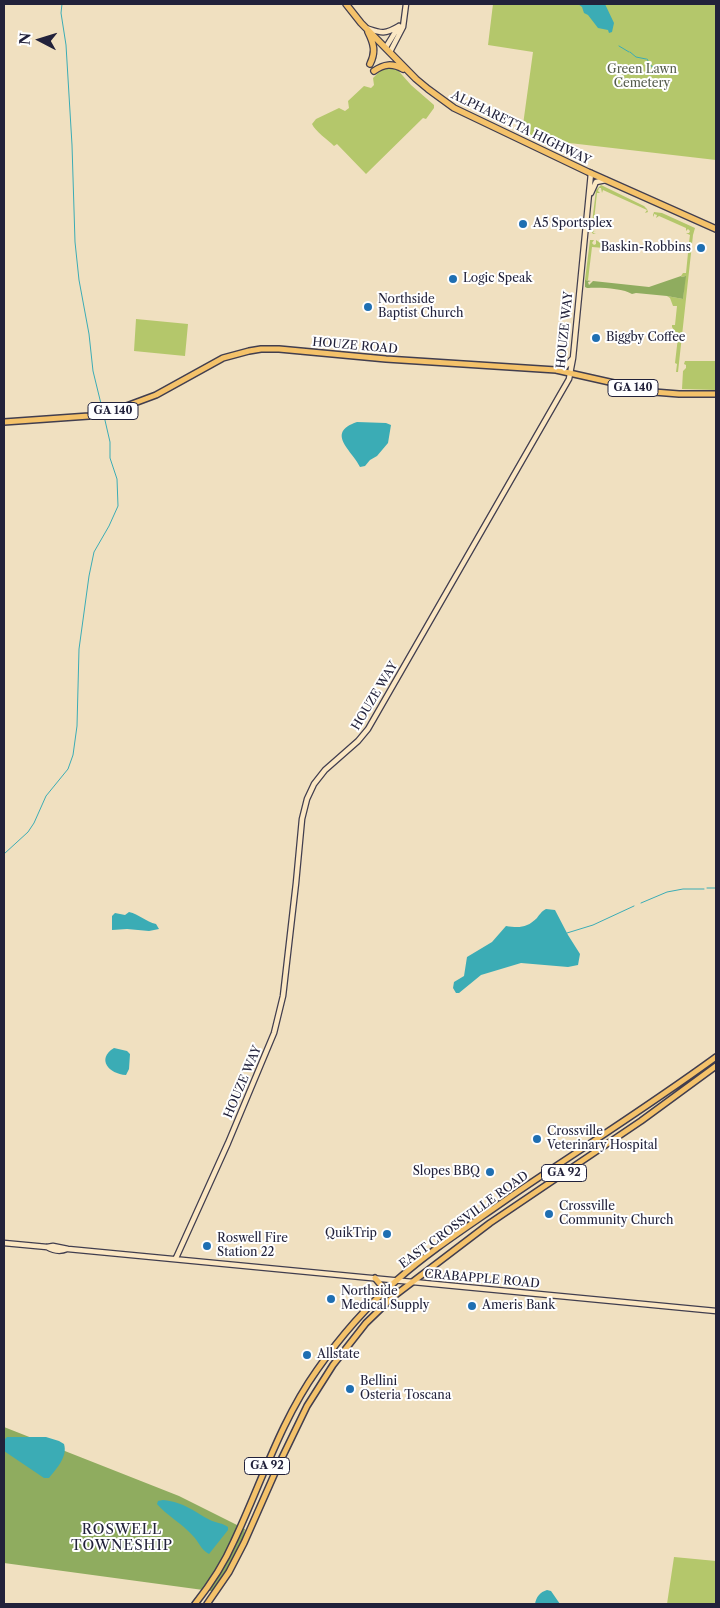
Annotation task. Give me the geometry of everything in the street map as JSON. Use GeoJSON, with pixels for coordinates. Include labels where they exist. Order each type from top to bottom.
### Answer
{"type":"FeatureCollection","features":[{"type":"Feature","properties":{"kind":"highway","name":"ALPHARETTA HIGHWAY"},"geometry":{"type":"LineString","coordinates":[[346,4],[366,28],[413,76],[428,90],[455,109],[716,229]]}},
{"type":"Feature","properties":{"kind":"highway"},"geometry":{"type":"LineString","coordinates":[[366,28],[374,47],[374,57],[370,64]]}},
{"type":"Feature","properties":{"kind":"highway"},"geometry":{"type":"LineString","coordinates":[[374,71],[384,65],[391,64],[400,67],[413,76]]}},
{"type":"Feature","properties":{"kind":"main road","name":"HOUZE ROAD"},"geometry":{"type":"LineString","coordinates":[[4,422],[89,416],[113,411],[156,395],[223,358],[261,349],[556,370],[654,392],[716,394]]}},
{"type":"Feature","properties":{"kind":"main road","name":"EAST CROSSVILLE ROAD"},"geometry":{"type":"LineString","coordinates":[[396,1281],[476,1221],[716,1057]]}},
{"type":"Feature","properties":{"kind":"main road","name":"EAST CROSSVILLE ROAD"},"geometry":{"type":"LineString","coordinates":[[412,1282],[490,1223],[641,1121],[716,1066]]}},
{"type":"Feature","properties":{"kind":"main road"},"geometry":{"type":"LineString","coordinates":[[375,1278],[381,1285],[382,1295]]}},
{"type":"Feature","properties":{"kind":"main road","name":"GA 92"},"geometry":{"type":"LineString","coordinates":[[195,1604],[234,1543],[283,1430],[304,1389],[346,1333],[396,1281]]}},
{"type":"Feature","properties":{"kind":"main road","name":"GA 92"},"geometry":{"type":"LineString","coordinates":[[207,1604],[229,1572],[307,1406],[333,1365],[366,1323],[394,1296],[412,1282]]}},
{"type":"Feature","properties":{"kind":"street"},"geometry":{"type":"LineString","coordinates":[[388,49],[401,33],[406,4]]}},
{"type":"Feature","properties":{"kind":"street"},"geometry":{"type":"LineString","coordinates":[[388,49],[403,21]]}},
{"type":"Feature","properties":{"kind":"street"},"geometry":{"type":"LineString","coordinates":[[366,28],[384,33],[399,26]]}},
{"type":"Feature","properties":{"kind":"street","name":"HOUZE WAY"},"geometry":{"type":"LineString","coordinates":[[176,1258],[228,1144],[274,1033],[283,996],[302,819],[310,791],[325,770],[353,747],[368,729],[571,373],[592,173]]}},
{"type":"Feature","properties":{"kind":"street"},"geometry":{"type":"LineString","coordinates":[[588,201],[594,184],[599,181],[608,180]]}},
{"type":"Feature","properties":{"kind":"street"},"geometry":{"type":"LineString","coordinates":[[556,370],[565,367],[573,358]]}},
{"type":"Feature","properties":{"kind":"street","name":"CRABAPPLE ROAD"},"geometry":{"type":"LineString","coordinates":[[4,1243],[47,1247],[52,1250],[62,1251],[68,1249],[176,1258],[716,1311]]}},
{"type":"Feature","properties":{"kind":"green space","name":"Green Lawn Cemetery"},"geometry":{"type":"Polygon","coordinates":[[[493,4],[716,4],[716,160],[552,141],[542,142],[522,132],[533,52],[488,45],[493,4]]]}},
{"type":"Feature","properties":{"kind":"green space"},"geometry":{"type":"Polygon","coordinates":[[[395,67],[411,85],[434,105],[434,108],[426,119],[423,118],[366,174],[337,144],[334,146],[312,124],[316,119],[339,108],[345,111],[349,108],[348,101],[364,86],[371,88],[374,85],[373,78],[383,68],[395,67]]]}},
{"type":"Feature","properties":{"kind":"green space"},"geometry":{"type":"Polygon","coordinates":[[[601,185],[644,206],[647,209],[648,212],[645,213],[647,210],[603,190],[602,193],[601,188],[599,188],[598,191],[600,193],[597,193],[593,230],[596,232],[594,231],[593,233],[596,234],[593,234],[591,231],[596,190],[601,185]]]}},
{"type":"Feature","properties":{"kind":"green space"},"geometry":{"type":"Polygon","coordinates":[[[654,212],[662,213],[695,228],[678,372],[676,372],[677,364],[675,363],[678,337],[672,327],[672,325],[675,325],[677,306],[673,306],[670,298],[667,296],[683,299],[685,276],[681,276],[683,273],[686,273],[688,253],[675,252],[675,249],[688,250],[690,235],[686,233],[690,231],[688,229],[686,231],[686,228],[659,216],[656,218],[657,215],[654,214],[654,217],[653,215],[654,212]]]}},
{"type":"Feature","properties":{"kind":"green space"},"geometry":{"type":"Polygon","coordinates":[[[590,240],[594,240],[592,243],[594,245],[596,240],[605,246],[604,248],[592,247],[588,280],[585,280],[590,240]]]}},
{"type":"Feature","properties":{"kind":"green space"},"geometry":{"type":"Polygon","coordinates":[[[686,276],[683,299],[632,294],[610,288],[585,287],[585,280],[591,281],[588,282],[589,285],[593,281],[649,287],[686,276]]]}},
{"type":"Feature","properties":{"kind":"green space"},"geometry":{"type":"Polygon","coordinates":[[[136,319],[188,324],[185,356],[134,351],[136,319]]]}},
{"type":"Feature","properties":{"kind":"green space"},"geometry":{"type":"Polygon","coordinates":[[[685,361],[716,361],[716,390],[682,389],[683,371],[686,368],[685,361]]]}},
{"type":"Feature","properties":{"kind":"green space"},"geometry":{"type":"Polygon","coordinates":[[[4,1427],[179,1496],[245,1529],[237,1563],[218,1592],[4,1563],[4,1427]]]}},
{"type":"Feature","properties":{"kind":"green space"},"geometry":{"type":"Polygon","coordinates":[[[674,1557],[716,1561],[716,1604],[667,1604],[674,1557]]]}},
{"type":"Feature","properties":{"kind":"water"},"geometry":{"type":"Polygon","coordinates":[[[578,4],[605,4],[614,23],[612,32],[609,33],[608,30],[598,28],[578,4]]]}},
{"type":"Feature","properties":{"kind":"water"},"geometry":{"type":"Polygon","coordinates":[[[357,422],[386,423],[391,425],[388,443],[377,456],[365,466],[360,467],[342,437],[347,426],[357,422]]]}},
{"type":"Feature","properties":{"kind":"water"},"geometry":{"type":"Polygon","coordinates":[[[546,909],[555,910],[580,954],[578,965],[568,967],[521,963],[481,975],[459,993],[456,993],[453,988],[454,982],[464,976],[467,957],[492,942],[506,926],[519,927],[526,925],[546,909]]]}},
{"type":"Feature","properties":{"kind":"water"},"geometry":{"type":"Polygon","coordinates":[[[129,912],[156,924],[159,929],[149,931],[112,930],[112,916],[115,913],[125,915],[129,912]]]}},
{"type":"Feature","properties":{"kind":"water"},"geometry":{"type":"Polygon","coordinates":[[[114,1048],[127,1051],[130,1054],[129,1069],[126,1075],[114,1072],[105,1061],[109,1052],[114,1048]]]}},
{"type":"Feature","properties":{"kind":"water"},"geometry":{"type":"Polygon","coordinates":[[[7,1437],[46,1437],[59,1441],[64,1444],[63,1458],[49,1478],[44,1478],[4,1451],[4,1440],[7,1437]]]}},
{"type":"Feature","properties":{"kind":"water"},"geometry":{"type":"Polygon","coordinates":[[[163,1500],[183,1505],[210,1520],[228,1527],[228,1530],[209,1554],[189,1532],[157,1504],[158,1501],[163,1500]]]}},
{"type":"Feature","properties":{"kind":"water"},"geometry":{"type":"Polygon","coordinates":[[[547,1590],[551,1591],[560,1604],[535,1604],[539,1595],[547,1590]]]}},
{"type":"Feature","properties":{"kind":"waterway"},"geometry":{"type":"LineString","coordinates":[[62,4],[61,13],[66,45],[72,145],[75,242],[93,371],[103,412]]}},
{"type":"Feature","properties":{"kind":"waterway"},"geometry":{"type":"LineString","coordinates":[[619,46],[629,52]]}},
{"type":"Feature","properties":{"kind":"waterway"},"geometry":{"type":"LineString","coordinates":[[630,52],[636,57],[646,59]]}},
{"type":"Feature","properties":{"kind":"waterway"},"geometry":{"type":"LineString","coordinates":[[647,59],[651,66],[659,68]]}},
{"type":"Feature","properties":{"kind":"waterway"},"geometry":{"type":"LineString","coordinates":[[4,854],[28,832],[46,796],[68,769],[73,755],[77,726],[79,649],[89,576],[94,552],[118,506],[117,479],[110,458],[110,442],[104,416]]}},
{"type":"Feature","properties":{"kind":"waterway"},"geometry":{"type":"LineString","coordinates":[[707,888],[716,888]]}},
{"type":"Feature","properties":{"kind":"waterway"},"geometry":{"type":"LineString","coordinates":[[641,903],[667,892],[683,889],[704,889]]}},
{"type":"Feature","properties":{"kind":"waterway"},"geometry":{"type":"LineString","coordinates":[[567,933],[593,925],[634,906]]}},
{"type":"Feature","properties":{"kind":"place","name":"A5 Sportsplex"},"geometry":{"type":"Point","coordinates":[523,224]}},
{"type":"Feature","properties":{"kind":"place","name":"Baskin-Robbins"},"geometry":{"type":"Point","coordinates":[701,248]}},
{"type":"Feature","properties":{"kind":"place","name":"Logic Speak"},"geometry":{"type":"Point","coordinates":[453,279]}},
{"type":"Feature","properties":{"kind":"place","name":"Northside Baptist Church"},"geometry":{"type":"Point","coordinates":[368,307]}},
{"type":"Feature","properties":{"kind":"place","name":"Biggby Coffee"},"geometry":{"type":"Point","coordinates":[596,338]}},
{"type":"Feature","properties":{"kind":"place","name":"Crossville Veterinary Hospital"},"geometry":{"type":"Point","coordinates":[537,1139]}},
{"type":"Feature","properties":{"kind":"place","name":"Slopes BBQ"},"geometry":{"type":"Point","coordinates":[490,1172]}},
{"type":"Feature","properties":{"kind":"place","name":"Crossville Community Church"},"geometry":{"type":"Point","coordinates":[549,1214]}},
{"type":"Feature","properties":{"kind":"place","name":"QuikTrip"},"geometry":{"type":"Point","coordinates":[387,1234]}},
{"type":"Feature","properties":{"kind":"place","name":"Roswell Fire Station 22"},"geometry":{"type":"Point","coordinates":[207,1246]}},
{"type":"Feature","properties":{"kind":"place","name":"Northside Medical Supply"},"geometry":{"type":"Point","coordinates":[331,1299]}},
{"type":"Feature","properties":{"kind":"place","name":"Ameris Bank"},"geometry":{"type":"Point","coordinates":[472,1306]}},
{"type":"Feature","properties":{"kind":"place","name":"Allstate"},"geometry":{"type":"Point","coordinates":[307,1355]}},
{"type":"Feature","properties":{"kind":"place","name":"Bellini Osteria Toscana"},"geometry":{"type":"Point","coordinates":[350,1389]}},
{"type":"Feature","properties":{"kind":"district","name":"ROSWELL TOWNESHIP"},"geometry":{"type":"Point","coordinates":[122,1538]}}]}
